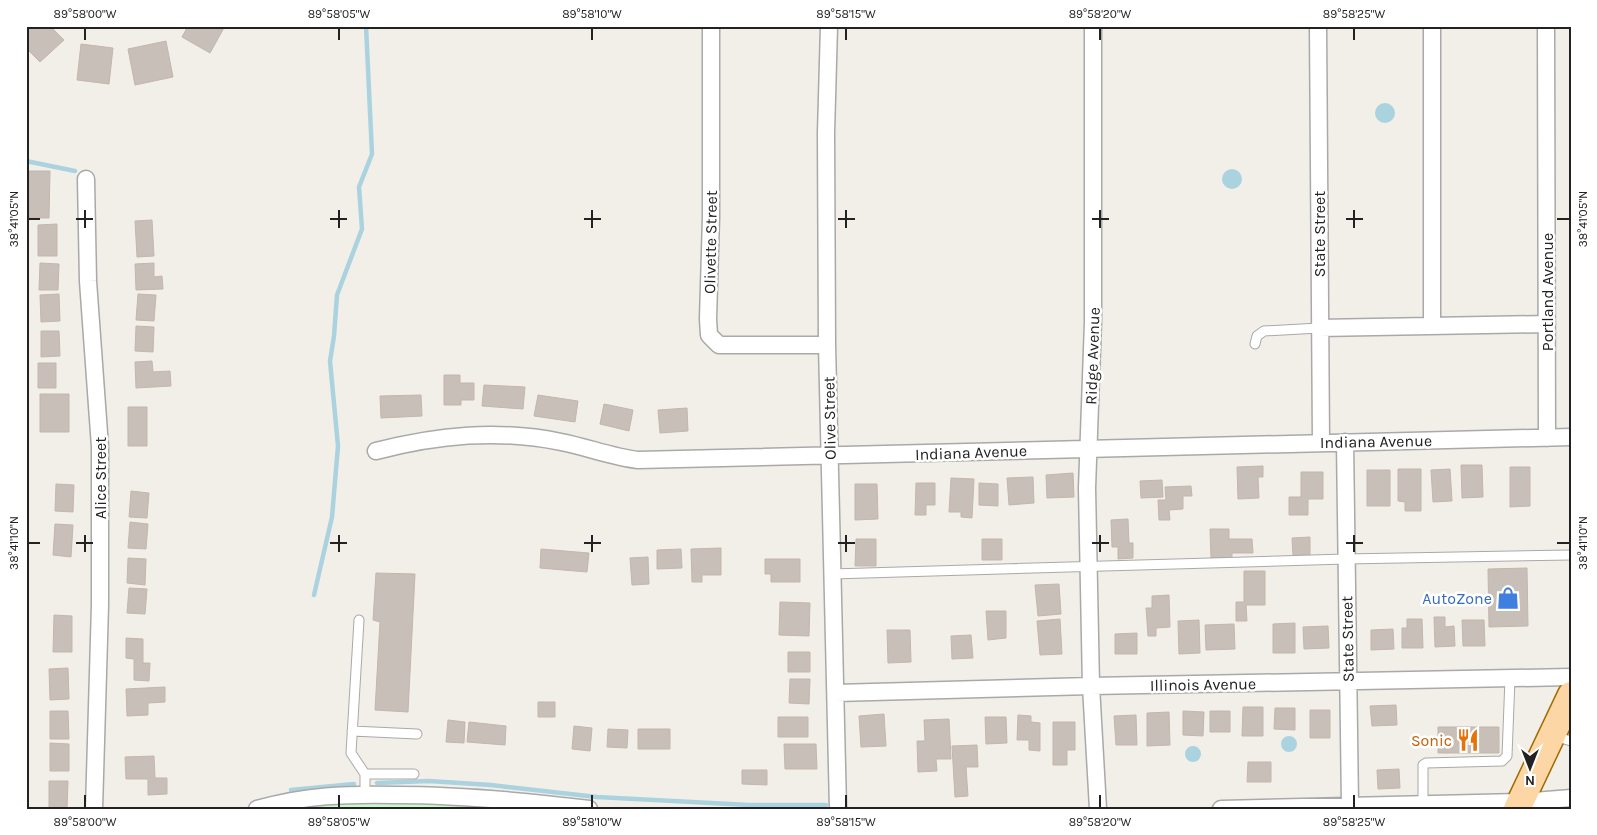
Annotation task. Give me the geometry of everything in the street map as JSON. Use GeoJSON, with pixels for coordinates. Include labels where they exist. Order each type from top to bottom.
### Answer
{"type":"FeatureCollection","features":[{"type":"Feature","properties":{"kind":"main road"},"geometry":{"type":"LineString","coordinates":[[1518,805],[1561,738],[1571,695]]}},
{"type":"Feature","properties":{"kind":"street","name":"Olivette Street"},"geometry":{"type":"LineString","coordinates":[[710,26],[711,217],[709,335],[719,345],[827,345]]}},
{"type":"Feature","properties":{"kind":"street","name":"Olive Street"},"geometry":{"type":"LineString","coordinates":[[829,26],[826,133],[827,345],[838,809]]}},
{"type":"Feature","properties":{"kind":"street","name":"Ridge Avenue"},"geometry":{"type":"LineString","coordinates":[[1093,26],[1093,322],[1088,566],[1091,686],[1098,809]]}},
{"type":"Feature","properties":{"kind":"street","name":"State Street"},"geometry":{"type":"LineString","coordinates":[[1318,26],[1320,442]]}},
{"type":"Feature","properties":{"kind":"street"},"geometry":{"type":"LineString","coordinates":[[1432,26],[1432,326]]}},
{"type":"Feature","properties":{"kind":"street","name":"Portland Avenue"},"geometry":{"type":"LineString","coordinates":[[1546,26],[1547,438]]}},
{"type":"Feature","properties":{"kind":"street","name":"Alice Street"},"geometry":{"type":"LineString","coordinates":[[86,179],[88,281],[100,447],[100,605],[94,809]]}},
{"type":"Feature","properties":{"kind":"street"},"geometry":{"type":"LineString","coordinates":[[1319,328],[1547,324]]}},
{"type":"Feature","properties":{"kind":"street","name":"Indiana Avenue"},"geometry":{"type":"LineString","coordinates":[[376,451],[417,441],[482,434],[522,436],[561,442],[615,457],[638,460],[1571,437]]}},
{"type":"Feature","properties":{"kind":"street","name":"State Street"},"geometry":{"type":"LineString","coordinates":[[1345,442],[1345,559],[1350,806]]}},
{"type":"Feature","properties":{"kind":"street","name":"Illinois Avenue"},"geometry":{"type":"LineString","coordinates":[[836,693],[1571,677]]}},
{"type":"Feature","properties":{"kind":"street"},"geometry":{"type":"LineString","coordinates":[[257,809],[318,796],[365,794],[448,795],[589,809]]}},
{"type":"Feature","properties":{"kind":"street"},"geometry":{"type":"LineString","coordinates":[[1221,809],[1423,804],[1518,805],[1571,798]]}},
{"type":"Feature","properties":{"kind":"lane"},"geometry":{"type":"LineString","coordinates":[[1255,344],[1257,336],[1264,331],[1319,328]]}},
{"type":"Feature","properties":{"kind":"lane"},"geometry":{"type":"LineString","coordinates":[[832,574],[1345,559],[1571,555]]}},
{"type":"Feature","properties":{"kind":"lane"},"geometry":{"type":"LineString","coordinates":[[359,620],[351,753],[365,774],[365,794]]}},
{"type":"Feature","properties":{"kind":"lane"},"geometry":{"type":"LineString","coordinates":[[1423,804],[1423,765],[1426,762],[1502,761],[1508,752],[1510,678]]}},
{"type":"Feature","properties":{"kind":"lane"},"geometry":{"type":"LineString","coordinates":[[352,731],[417,734]]}},
{"type":"Feature","properties":{"kind":"lane"},"geometry":{"type":"LineString","coordinates":[[365,774],[414,774]]}},
{"type":"Feature","properties":{"kind":"green space"},"geometry":{"type":"Polygon","coordinates":[[[300,799],[595,809],[261,809],[300,799]]]}},
{"type":"Feature","properties":{"kind":"water"},"geometry":{"type":"Polygon","coordinates":[[[1385,103],[1392,106],[1395,113],[1392,120],[1385,123],[1378,120],[1375,113],[1378,106],[1385,103]]]}},
{"type":"Feature","properties":{"kind":"water"},"geometry":{"type":"Polygon","coordinates":[[[1232,169],[1239,172],[1242,179],[1239,186],[1232,189],[1225,186],[1222,179],[1225,172],[1232,169]]]}},
{"type":"Feature","properties":{"kind":"water"},"geometry":{"type":"Polygon","coordinates":[[[1289,736],[1297,744],[1289,752],[1281,744],[1289,736]]]}},
{"type":"Feature","properties":{"kind":"water"},"geometry":{"type":"Polygon","coordinates":[[[1193,746],[1199,748],[1201,754],[1199,760],[1193,762],[1187,760],[1185,754],[1187,748],[1193,746]]]}},
{"type":"Feature","properties":{"kind":"building"},"geometry":{"type":"Polygon","coordinates":[[[26,26],[50,26],[64,40],[40,62],[26,48],[26,26]]]}},
{"type":"Feature","properties":{"kind":"building"},"geometry":{"type":"Polygon","coordinates":[[[188,26],[225,26],[210,53],[182,37],[188,26]]]}},
{"type":"Feature","properties":{"kind":"building"},"geometry":{"type":"Polygon","coordinates":[[[166,41],[173,77],[135,85],[128,49],[166,41]]]}},
{"type":"Feature","properties":{"kind":"building"},"geometry":{"type":"Polygon","coordinates":[[[81,44],[113,48],[109,84],[77,80],[81,44]]]}},
{"type":"Feature","properties":{"kind":"building"},"geometry":{"type":"Polygon","coordinates":[[[29,171],[50,171],[49,218],[29,218],[29,171]]]}},
{"type":"Feature","properties":{"kind":"building"},"geometry":{"type":"Polygon","coordinates":[[[152,220],[154,256],[137,257],[135,221],[152,220]]]}},
{"type":"Feature","properties":{"kind":"building"},"geometry":{"type":"Polygon","coordinates":[[[57,224],[57,256],[38,256],[38,225],[57,224]]]}},
{"type":"Feature","properties":{"kind":"building"},"geometry":{"type":"Polygon","coordinates":[[[40,263],[59,264],[58,290],[39,290],[40,263]]]}},
{"type":"Feature","properties":{"kind":"building"},"geometry":{"type":"Polygon","coordinates":[[[154,263],[154,277],[162,276],[163,289],[136,290],[135,264],[154,263]]]}},
{"type":"Feature","properties":{"kind":"building"},"geometry":{"type":"Polygon","coordinates":[[[59,294],[60,321],[41,322],[40,295],[59,294]]]}},
{"type":"Feature","properties":{"kind":"building"},"geometry":{"type":"Polygon","coordinates":[[[138,294],[156,295],[154,321],[136,320],[138,294]]]}},
{"type":"Feature","properties":{"kind":"building"},"geometry":{"type":"Polygon","coordinates":[[[136,326],[154,327],[153,352],[135,351],[136,326]]]}},
{"type":"Feature","properties":{"kind":"building"},"geometry":{"type":"Polygon","coordinates":[[[41,331],[59,331],[60,356],[41,357],[41,331]]]}},
{"type":"Feature","properties":{"kind":"building"},"geometry":{"type":"Polygon","coordinates":[[[152,361],[153,372],[170,371],[171,386],[136,388],[135,362],[152,361]]]}},
{"type":"Feature","properties":{"kind":"building"},"geometry":{"type":"Polygon","coordinates":[[[38,363],[56,363],[56,388],[38,388],[38,363]]]}},
{"type":"Feature","properties":{"kind":"building"},"geometry":{"type":"Polygon","coordinates":[[[444,375],[460,375],[460,383],[474,383],[474,400],[461,400],[461,405],[444,405],[444,375]]]}},
{"type":"Feature","properties":{"kind":"building"},"geometry":{"type":"Polygon","coordinates":[[[484,385],[525,387],[523,409],[482,406],[484,385]]]}},
{"type":"Feature","properties":{"kind":"building"},"geometry":{"type":"Polygon","coordinates":[[[40,394],[69,394],[69,432],[40,432],[40,394]]]}},
{"type":"Feature","properties":{"kind":"building"},"geometry":{"type":"Polygon","coordinates":[[[421,395],[422,416],[381,418],[380,396],[421,395]]]}},
{"type":"Feature","properties":{"kind":"building"},"geometry":{"type":"Polygon","coordinates":[[[538,395],[578,401],[575,422],[534,416],[538,395]]]}},
{"type":"Feature","properties":{"kind":"building"},"geometry":{"type":"Polygon","coordinates":[[[604,404],[633,410],[629,431],[600,424],[604,404]]]}},
{"type":"Feature","properties":{"kind":"building"},"geometry":{"type":"Polygon","coordinates":[[[128,407],[147,407],[147,446],[128,446],[128,407]]]}},
{"type":"Feature","properties":{"kind":"building"},"geometry":{"type":"Polygon","coordinates":[[[687,408],[688,431],[660,433],[658,410],[687,408]]]}},
{"type":"Feature","properties":{"kind":"building"},"geometry":{"type":"Polygon","coordinates":[[[1461,465],[1482,465],[1483,497],[1462,498],[1461,465]]]}},
{"type":"Feature","properties":{"kind":"building"},"geometry":{"type":"Polygon","coordinates":[[[1263,466],[1263,477],[1258,477],[1259,498],[1238,499],[1237,467],[1263,466]]]}},
{"type":"Feature","properties":{"kind":"building"},"geometry":{"type":"Polygon","coordinates":[[[1510,467],[1530,467],[1530,506],[1510,507],[1510,467]]]}},
{"type":"Feature","properties":{"kind":"building"},"geometry":{"type":"Polygon","coordinates":[[[1398,469],[1421,469],[1421,511],[1405,511],[1405,502],[1398,501],[1398,469]]]}},
{"type":"Feature","properties":{"kind":"building"},"geometry":{"type":"Polygon","coordinates":[[[1450,469],[1452,501],[1433,502],[1431,470],[1450,469]]]}},
{"type":"Feature","properties":{"kind":"building"},"geometry":{"type":"Polygon","coordinates":[[[1367,470],[1390,470],[1390,506],[1367,506],[1367,470]]]}},
{"type":"Feature","properties":{"kind":"building"},"geometry":{"type":"Polygon","coordinates":[[[1301,472],[1323,472],[1323,499],[1308,499],[1308,515],[1289,515],[1289,497],[1301,497],[1301,472]]]}},
{"type":"Feature","properties":{"kind":"building"},"geometry":{"type":"Polygon","coordinates":[[[1073,473],[1074,497],[1047,498],[1046,475],[1073,473]]]}},
{"type":"Feature","properties":{"kind":"building"},"geometry":{"type":"Polygon","coordinates":[[[1033,477],[1034,503],[1009,505],[1007,478],[1033,477]]]}},
{"type":"Feature","properties":{"kind":"building"},"geometry":{"type":"Polygon","coordinates":[[[951,478],[974,479],[972,518],[961,517],[961,512],[949,512],[951,478]]]}},
{"type":"Feature","properties":{"kind":"building"},"geometry":{"type":"Polygon","coordinates":[[[1162,480],[1163,497],[1141,498],[1140,481],[1162,480]]]}},
{"type":"Feature","properties":{"kind":"building"},"geometry":{"type":"Polygon","coordinates":[[[916,483],[935,483],[935,505],[926,505],[926,515],[915,515],[916,483]]]}},
{"type":"Feature","properties":{"kind":"building"},"geometry":{"type":"Polygon","coordinates":[[[979,483],[998,484],[998,506],[979,505],[979,483]]]}},
{"type":"Feature","properties":{"kind":"building"},"geometry":{"type":"Polygon","coordinates":[[[56,484],[74,485],[73,512],[55,511],[56,484]]]}},
{"type":"Feature","properties":{"kind":"building"},"geometry":{"type":"Polygon","coordinates":[[[855,484],[877,484],[878,519],[855,520],[855,484]]]}},
{"type":"Feature","properties":{"kind":"building"},"geometry":{"type":"Polygon","coordinates":[[[1191,486],[1192,496],[1183,496],[1183,509],[1169,510],[1170,520],[1159,520],[1158,500],[1166,500],[1165,487],[1191,486]]]}},
{"type":"Feature","properties":{"kind":"building"},"geometry":{"type":"Polygon","coordinates":[[[131,491],[149,493],[147,518],[129,517],[131,491]]]}},
{"type":"Feature","properties":{"kind":"building"},"geometry":{"type":"Polygon","coordinates":[[[1128,519],[1129,543],[1133,543],[1133,558],[1118,559],[1118,547],[1112,547],[1111,520],[1128,519]]]}},
{"type":"Feature","properties":{"kind":"building"},"geometry":{"type":"Polygon","coordinates":[[[130,522],[148,524],[146,549],[128,548],[130,522]]]}},
{"type":"Feature","properties":{"kind":"building"},"geometry":{"type":"Polygon","coordinates":[[[55,524],[73,525],[71,557],[53,555],[55,524]]]}},
{"type":"Feature","properties":{"kind":"building"},"geometry":{"type":"Polygon","coordinates":[[[1210,529],[1229,529],[1229,539],[1252,539],[1253,553],[1232,553],[1232,558],[1211,558],[1210,529]]]}},
{"type":"Feature","properties":{"kind":"building"},"geometry":{"type":"Polygon","coordinates":[[[1310,537],[1310,556],[1293,556],[1292,538],[1310,537]]]}},
{"type":"Feature","properties":{"kind":"building"},"geometry":{"type":"Polygon","coordinates":[[[856,539],[876,539],[876,566],[855,566],[856,539]]]}},
{"type":"Feature","properties":{"kind":"building"},"geometry":{"type":"Polygon","coordinates":[[[982,539],[1002,539],[1002,560],[982,560],[982,539]]]}},
{"type":"Feature","properties":{"kind":"building"},"geometry":{"type":"Polygon","coordinates":[[[721,548],[721,575],[702,575],[702,582],[692,582],[691,549],[721,548]]]}},
{"type":"Feature","properties":{"kind":"building"},"geometry":{"type":"Polygon","coordinates":[[[541,549],[589,553],[587,572],[540,568],[541,549]]]}},
{"type":"Feature","properties":{"kind":"building"},"geometry":{"type":"Polygon","coordinates":[[[681,549],[682,568],[657,569],[657,550],[681,549]]]}},
{"type":"Feature","properties":{"kind":"building"},"geometry":{"type":"Polygon","coordinates":[[[648,557],[649,584],[632,585],[630,558],[648,557]]]}},
{"type":"Feature","properties":{"kind":"building"},"geometry":{"type":"Polygon","coordinates":[[[128,558],[146,559],[145,585],[127,583],[128,558]]]}},
{"type":"Feature","properties":{"kind":"building"},"geometry":{"type":"Polygon","coordinates":[[[765,559],[800,559],[800,582],[771,582],[771,574],[765,574],[765,559]]]}},
{"type":"Feature","properties":{"kind":"building","name":"AutoZone"},"geometry":{"type":"Polygon","coordinates":[[[1527,568],[1528,626],[1489,627],[1488,569],[1527,568]]]}},
{"type":"Feature","properties":{"kind":"building"},"geometry":{"type":"Polygon","coordinates":[[[1244,571],[1265,571],[1265,605],[1246,605],[1247,621],[1236,621],[1236,602],[1244,602],[1244,571]]]}},
{"type":"Feature","properties":{"kind":"building"},"geometry":{"type":"Polygon","coordinates":[[[376,573],[415,574],[408,712],[375,710],[380,622],[373,620],[376,573]]]}},
{"type":"Feature","properties":{"kind":"building"},"geometry":{"type":"Polygon","coordinates":[[[1059,584],[1061,614],[1038,616],[1035,585],[1059,584]]]}},
{"type":"Feature","properties":{"kind":"building"},"geometry":{"type":"Polygon","coordinates":[[[129,588],[147,589],[145,614],[127,613],[129,588]]]}},
{"type":"Feature","properties":{"kind":"building"},"geometry":{"type":"Polygon","coordinates":[[[1169,595],[1170,627],[1156,628],[1156,636],[1148,636],[1146,608],[1152,608],[1152,596],[1169,595]]]}},
{"type":"Feature","properties":{"kind":"building"},"geometry":{"type":"Polygon","coordinates":[[[780,602],[810,603],[809,636],[779,635],[780,602]]]}},
{"type":"Feature","properties":{"kind":"building"},"geometry":{"type":"Polygon","coordinates":[[[986,611],[1006,611],[1006,638],[988,640],[986,611]]]}},
{"type":"Feature","properties":{"kind":"building"},"geometry":{"type":"Polygon","coordinates":[[[54,615],[72,616],[72,652],[53,652],[54,615]]]}},
{"type":"Feature","properties":{"kind":"building"},"geometry":{"type":"Polygon","coordinates":[[[1434,617],[1445,617],[1445,627],[1454,626],[1455,646],[1435,647],[1434,617]]]}},
{"type":"Feature","properties":{"kind":"building"},"geometry":{"type":"Polygon","coordinates":[[[1060,619],[1062,654],[1040,655],[1037,621],[1060,619]]]}},
{"type":"Feature","properties":{"kind":"building"},"geometry":{"type":"Polygon","coordinates":[[[1407,619],[1422,619],[1423,648],[1402,648],[1402,628],[1407,628],[1407,619]]]}},
{"type":"Feature","properties":{"kind":"building"},"geometry":{"type":"Polygon","coordinates":[[[1199,620],[1200,653],[1179,654],[1178,621],[1199,620]]]}},
{"type":"Feature","properties":{"kind":"building"},"geometry":{"type":"Polygon","coordinates":[[[1462,620],[1484,620],[1485,646],[1463,646],[1462,620]]]}},
{"type":"Feature","properties":{"kind":"building"},"geometry":{"type":"Polygon","coordinates":[[[1295,623],[1295,653],[1273,653],[1273,624],[1295,623]]]}},
{"type":"Feature","properties":{"kind":"building"},"geometry":{"type":"Polygon","coordinates":[[[1234,624],[1235,649],[1206,650],[1205,625],[1234,624]]]}},
{"type":"Feature","properties":{"kind":"building"},"geometry":{"type":"Polygon","coordinates":[[[1328,626],[1329,648],[1304,649],[1303,627],[1328,626]]]}},
{"type":"Feature","properties":{"kind":"building"},"geometry":{"type":"Polygon","coordinates":[[[1393,629],[1394,649],[1371,650],[1371,630],[1393,629]]]}},
{"type":"Feature","properties":{"kind":"building"},"geometry":{"type":"Polygon","coordinates":[[[887,630],[910,630],[911,662],[888,663],[887,630]]]}},
{"type":"Feature","properties":{"kind":"building"},"geometry":{"type":"Polygon","coordinates":[[[1137,633],[1137,654],[1115,654],[1115,634],[1137,633]]]}},
{"type":"Feature","properties":{"kind":"building"},"geometry":{"type":"Polygon","coordinates":[[[971,635],[973,658],[952,659],[951,636],[971,635]]]}},
{"type":"Feature","properties":{"kind":"building"},"geometry":{"type":"Polygon","coordinates":[[[126,638],[143,639],[143,663],[150,663],[149,681],[134,680],[134,659],[126,658],[126,638]]]}},
{"type":"Feature","properties":{"kind":"building"},"geometry":{"type":"Polygon","coordinates":[[[788,652],[810,652],[810,672],[788,672],[788,652]]]}},
{"type":"Feature","properties":{"kind":"building"},"geometry":{"type":"Polygon","coordinates":[[[68,668],[69,699],[50,700],[49,669],[68,668]]]}},
{"type":"Feature","properties":{"kind":"building"},"geometry":{"type":"Polygon","coordinates":[[[790,679],[810,679],[809,704],[789,703],[790,679]]]}},
{"type":"Feature","properties":{"kind":"building"},"geometry":{"type":"Polygon","coordinates":[[[165,687],[165,702],[148,703],[148,715],[127,716],[126,689],[165,687]]]}},
{"type":"Feature","properties":{"kind":"building"},"geometry":{"type":"Polygon","coordinates":[[[538,702],[555,702],[555,717],[538,717],[538,702]]]}},
{"type":"Feature","properties":{"kind":"building"},"geometry":{"type":"Polygon","coordinates":[[[1396,705],[1397,725],[1372,726],[1370,706],[1396,705]]]}},
{"type":"Feature","properties":{"kind":"building"},"geometry":{"type":"Polygon","coordinates":[[[1243,707],[1263,707],[1263,736],[1242,736],[1243,707]]]}},
{"type":"Feature","properties":{"kind":"building"},"geometry":{"type":"Polygon","coordinates":[[[1275,708],[1295,708],[1295,730],[1274,729],[1275,708]]]}},
{"type":"Feature","properties":{"kind":"building"},"geometry":{"type":"Polygon","coordinates":[[[1310,710],[1330,710],[1330,738],[1310,738],[1310,710]]]}},
{"type":"Feature","properties":{"kind":"building"},"geometry":{"type":"Polygon","coordinates":[[[50,711],[68,711],[69,739],[50,739],[50,711]]]}},
{"type":"Feature","properties":{"kind":"building"},"geometry":{"type":"Polygon","coordinates":[[[1183,711],[1204,712],[1203,736],[1183,735],[1183,711]]]}},
{"type":"Feature","properties":{"kind":"building"},"geometry":{"type":"Polygon","coordinates":[[[1210,711],[1230,711],[1230,732],[1210,732],[1210,711]]]}},
{"type":"Feature","properties":{"kind":"building"},"geometry":{"type":"Polygon","coordinates":[[[1169,712],[1170,745],[1147,746],[1147,713],[1169,712]]]}},
{"type":"Feature","properties":{"kind":"building"},"geometry":{"type":"Polygon","coordinates":[[[884,714],[886,746],[861,747],[859,716],[884,714]]]}},
{"type":"Feature","properties":{"kind":"building"},"geometry":{"type":"Polygon","coordinates":[[[1018,715],[1031,716],[1031,722],[1040,723],[1040,751],[1029,750],[1029,740],[1017,740],[1018,715]]]}},
{"type":"Feature","properties":{"kind":"building"},"geometry":{"type":"Polygon","coordinates":[[[1136,715],[1137,745],[1116,745],[1114,716],[1136,715]]]}},
{"type":"Feature","properties":{"kind":"building"},"geometry":{"type":"Polygon","coordinates":[[[778,717],[808,717],[808,737],[778,737],[778,717]]]}},
{"type":"Feature","properties":{"kind":"building"},"geometry":{"type":"Polygon","coordinates":[[[985,717],[1006,717],[1007,743],[986,744],[985,717]]]}},
{"type":"Feature","properties":{"kind":"building"},"geometry":{"type":"Polygon","coordinates":[[[949,719],[951,759],[936,759],[937,771],[918,772],[917,741],[925,741],[924,720],[949,719]]]}},
{"type":"Feature","properties":{"kind":"building"},"geometry":{"type":"Polygon","coordinates":[[[448,720],[465,722],[464,743],[446,742],[448,720]]]}},
{"type":"Feature","properties":{"kind":"building"},"geometry":{"type":"Polygon","coordinates":[[[469,722],[506,726],[505,745],[467,742],[469,722]]]}},
{"type":"Feature","properties":{"kind":"building"},"geometry":{"type":"Polygon","coordinates":[[[1053,722],[1075,722],[1075,750],[1067,750],[1067,765],[1053,765],[1053,722]]]}},
{"type":"Feature","properties":{"kind":"building"},"geometry":{"type":"Polygon","coordinates":[[[574,726],[592,728],[590,751],[572,749],[574,726]]]}},
{"type":"Feature","properties":{"kind":"building","name":"Sonic"},"geometry":{"type":"Polygon","coordinates":[[[1438,727],[1499,727],[1499,753],[1438,753],[1438,727]]]}},
{"type":"Feature","properties":{"kind":"building"},"geometry":{"type":"Polygon","coordinates":[[[608,729],[628,730],[627,748],[607,747],[608,729]]]}},
{"type":"Feature","properties":{"kind":"building"},"geometry":{"type":"Polygon","coordinates":[[[638,729],[670,729],[670,749],[638,749],[638,729]]]}},
{"type":"Feature","properties":{"kind":"building"},"geometry":{"type":"Polygon","coordinates":[[[50,743],[69,744],[69,771],[50,771],[50,743]]]}},
{"type":"Feature","properties":{"kind":"building"},"geometry":{"type":"Polygon","coordinates":[[[784,744],[816,744],[817,769],[785,769],[784,744]]]}},
{"type":"Feature","properties":{"kind":"building"},"geometry":{"type":"Polygon","coordinates":[[[977,745],[978,767],[966,767],[968,796],[955,797],[952,746],[977,745]]]}},
{"type":"Feature","properties":{"kind":"building"},"geometry":{"type":"Polygon","coordinates":[[[154,756],[155,778],[167,778],[167,794],[148,795],[148,779],[126,779],[125,757],[154,756]]]}},
{"type":"Feature","properties":{"kind":"building"},"geometry":{"type":"Polygon","coordinates":[[[1248,762],[1271,762],[1271,782],[1247,782],[1248,762]]]}},
{"type":"Feature","properties":{"kind":"building"},"geometry":{"type":"Polygon","coordinates":[[[1399,769],[1400,788],[1378,789],[1377,770],[1399,769]]]}},
{"type":"Feature","properties":{"kind":"building"},"geometry":{"type":"Polygon","coordinates":[[[742,770],[767,770],[767,785],[742,784],[742,770]]]}},
{"type":"Feature","properties":{"kind":"building"},"geometry":{"type":"Polygon","coordinates":[[[49,781],[68,781],[67,809],[49,808],[49,781]]]}},
{"type":"Feature","properties":{"kind":"waterway"},"geometry":{"type":"LineString","coordinates":[[314,595],[332,517],[338,446],[330,361],[337,295],[362,229],[359,187],[372,154],[366,26]]}},
{"type":"Feature","properties":{"kind":"waterway"},"geometry":{"type":"LineString","coordinates":[[26,161],[75,171]]}},
{"type":"Feature","properties":{"kind":"waterway"},"geometry":{"type":"LineString","coordinates":[[377,783],[429,781],[491,785],[597,797],[749,805],[826,805]]}},
{"type":"Feature","properties":{"kind":"waterway"},"geometry":{"type":"LineString","coordinates":[[291,790],[354,784]]}},
{"type":"Feature","properties":{"kind":"place","name":"AutoZone"},"geometry":{"type":"Point","coordinates":[1508,598]}},
{"type":"Feature","properties":{"kind":"place","name":"Sonic"},"geometry":{"type":"Point","coordinates":[1468,740]}}]}
